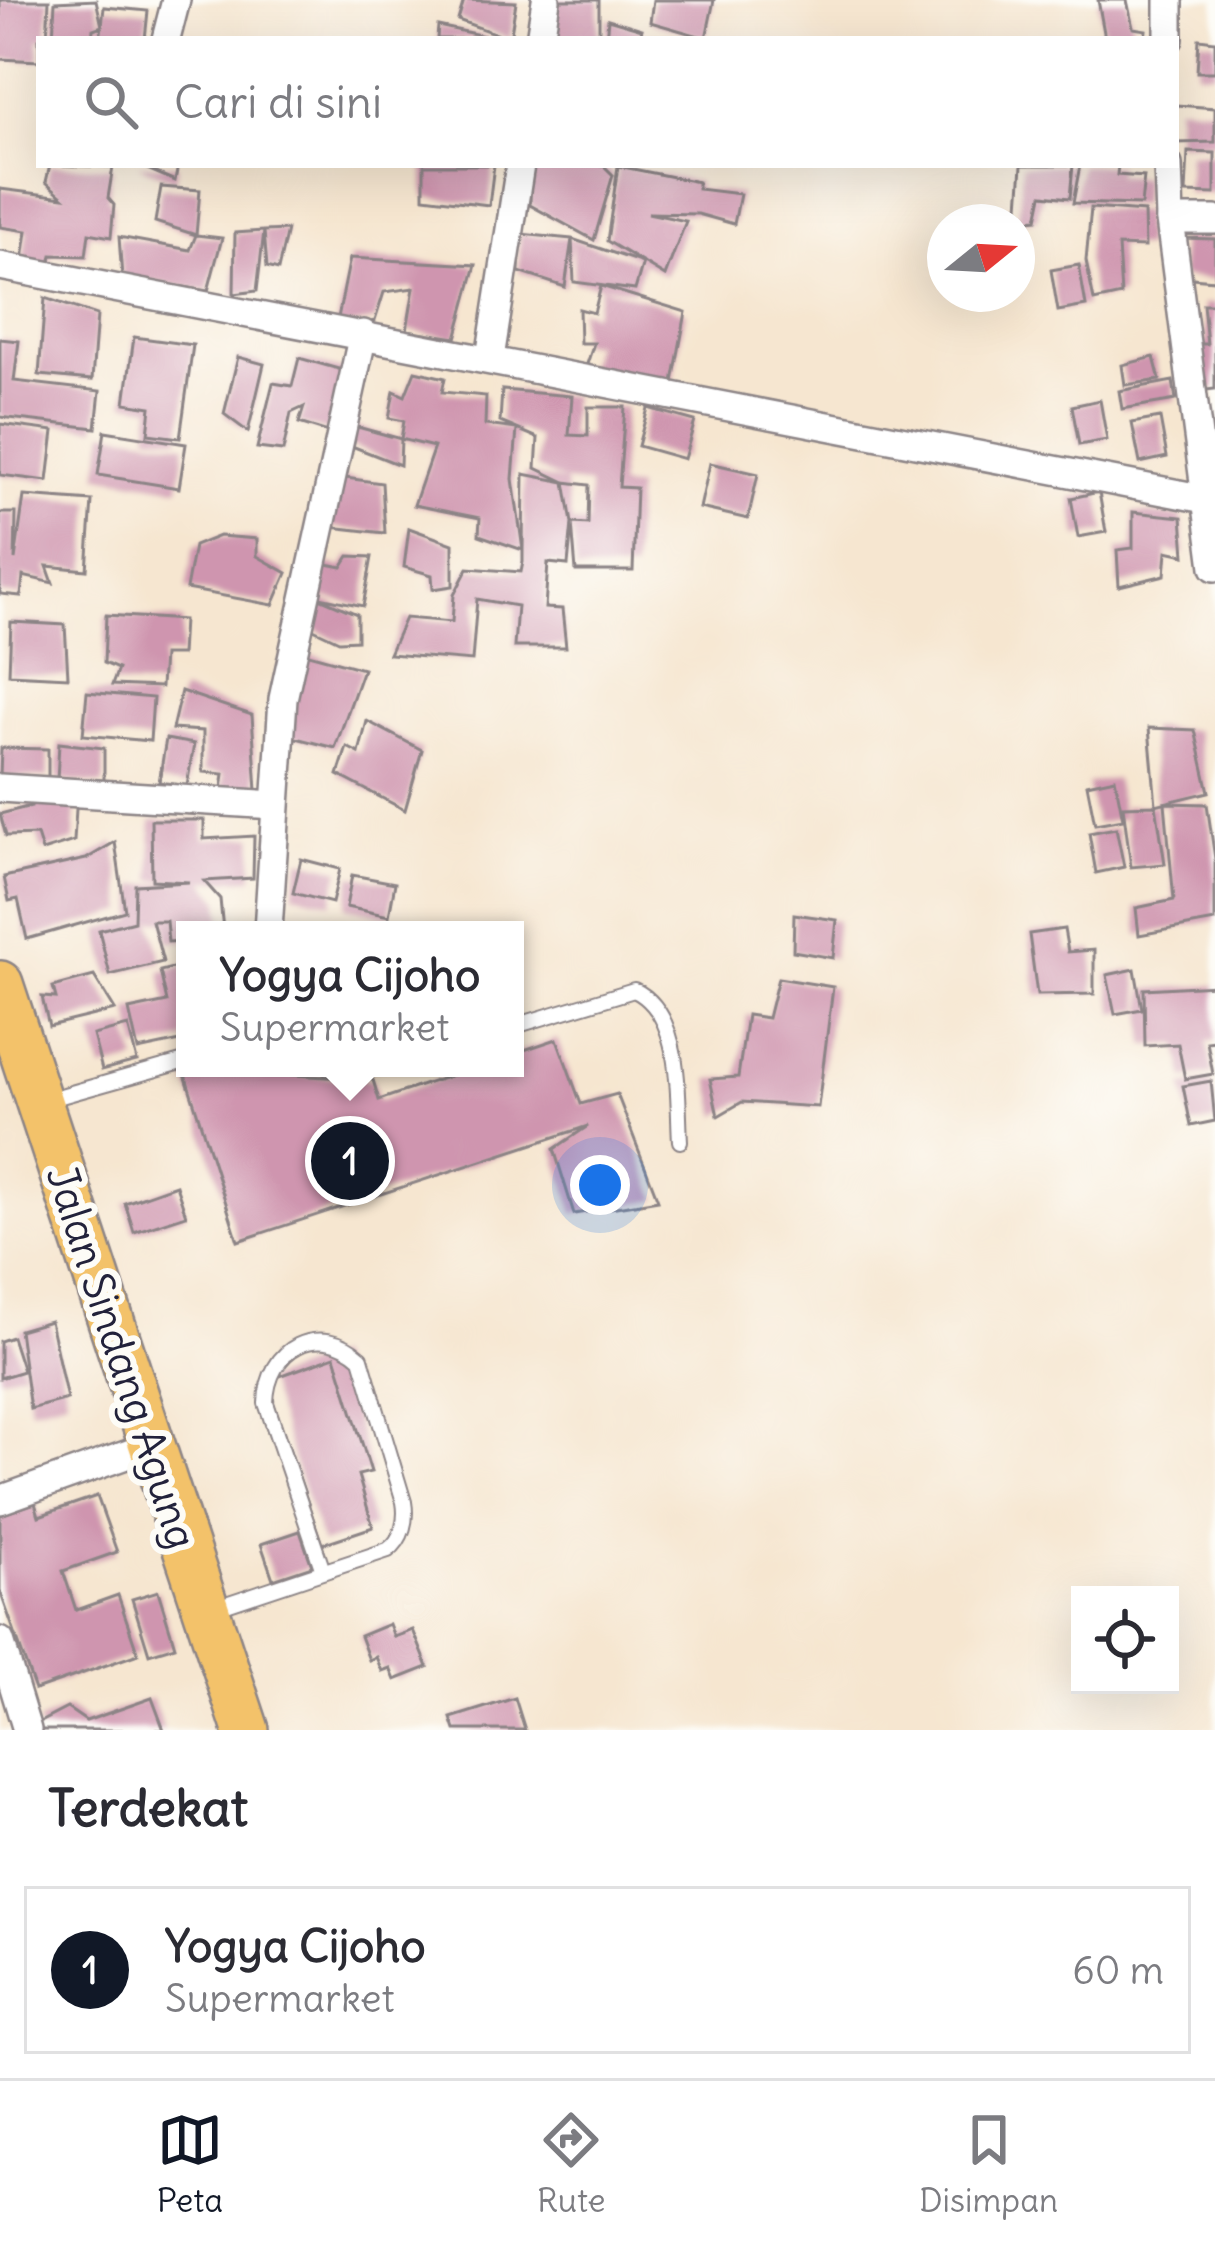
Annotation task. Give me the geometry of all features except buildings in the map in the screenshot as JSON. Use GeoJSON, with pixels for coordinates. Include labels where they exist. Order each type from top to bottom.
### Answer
{"type":"FeatureCollection","features":[{"type":"Feature","properties":{"kind":"main road","name":"Jalan Sindang Agung"},"geometry":{"type":"LineString","coordinates":[[0,984],[246,1730]]}},
{"type":"Feature","properties":{"kind":"street"},"geometry":{"type":"LineString","coordinates":[[167,36],[176,0]]}},
{"type":"Feature","properties":{"kind":"street"},"geometry":{"type":"LineString","coordinates":[[540,36],[546,0]]}},
{"type":"Feature","properties":{"kind":"street"},"geometry":{"type":"LineString","coordinates":[[1168,36],[1169,0]]}},
{"type":"Feature","properties":{"kind":"street"},"geometry":{"type":"LineString","coordinates":[[490,358],[520,168]]}},
{"type":"Feature","properties":{"kind":"street"},"geometry":{"type":"LineString","coordinates":[[1168,168],[1170,220],[1215,567]]}},
{"type":"Feature","properties":{"kind":"street"},"geometry":{"type":"LineString","coordinates":[[1170,220],[1215,220]]}},
{"type":"Feature","properties":{"kind":"street"},"geometry":{"type":"LineString","coordinates":[[0,266],[1205,499]]}},
{"type":"Feature","properties":{"kind":"street"},"geometry":{"type":"LineString","coordinates":[[269,921],[283,698],[363,334]]}},
{"type":"Feature","properties":{"kind":"street"},"geometry":{"type":"LineString","coordinates":[[0,788],[275,805]]}},
{"type":"Feature","properties":{"kind":"street"},"geometry":{"type":"LineString","coordinates":[[0,1500],[151,1446]]}},
{"type":"Feature","properties":{"kind":"street"},"geometry":{"type":"LineString","coordinates":[[0,1641],[27,1730]]}},
{"type":"Feature","properties":{"kind":"lane"},"geometry":{"type":"LineString","coordinates":[[524,1023],[634,990],[644,995],[656,1006],[670,1046],[680,1141]]}},
{"type":"Feature","properties":{"kind":"lane"},"geometry":{"type":"LineString","coordinates":[[38,1103],[176,1064]]}},
{"type":"Feature","properties":{"kind":"lane"},"geometry":{"type":"LineString","coordinates":[[206,1611],[388,1550],[397,1543],[406,1515],[361,1358],[347,1345],[331,1342],[289,1349],[275,1360],[266,1381],[266,1403],[323,1571]]}},
{"type":"Feature","properties":{"kind":"place","name":"Yogya Cijoho"},"geometry":{"type":"Point","coordinates":[350,1161]}}]}
